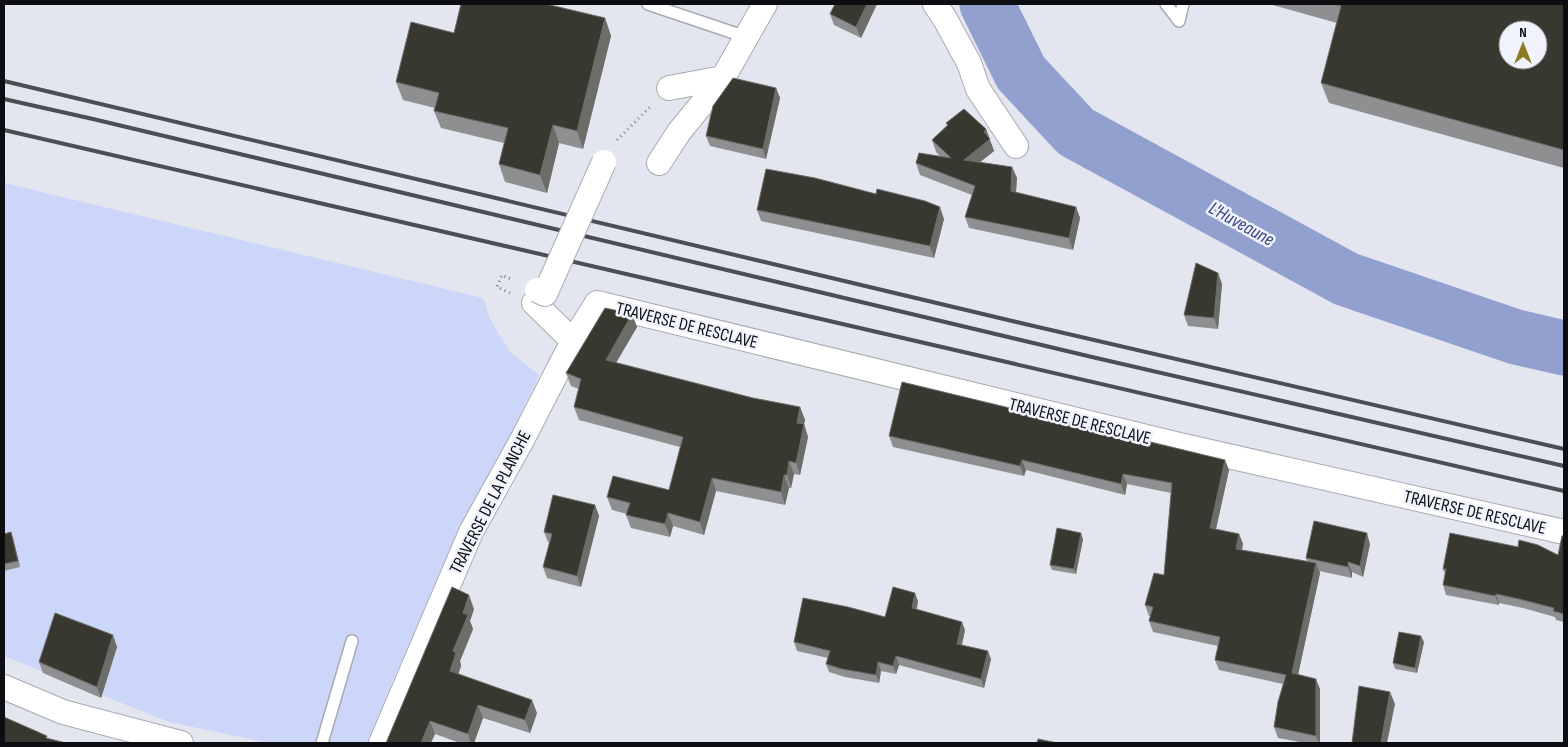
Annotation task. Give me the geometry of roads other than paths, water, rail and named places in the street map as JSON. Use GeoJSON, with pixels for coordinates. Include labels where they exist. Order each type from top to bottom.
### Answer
{"type":"FeatureCollection","features":[{"type":"Feature","properties":{"kind":"street"},"geometry":{"type":"LineString","coordinates":[[659,163],[679,132],[722,78],[765,4]]}},
{"type":"Feature","properties":{"kind":"street"},"geometry":{"type":"LineString","coordinates":[[935,4],[969,63],[978,89],[1016,146]]}},
{"type":"Feature","properties":{"kind":"street"},"geometry":{"type":"LineString","coordinates":[[669,88],[722,78]]}},
{"type":"Feature","properties":{"kind":"street"},"geometry":{"type":"LineString","coordinates":[[573,341],[535,297],[545,294],[604,162]]}},
{"type":"Feature","properties":{"kind":"street","name":"TRAVERSE DE LA PLANCHE"},"geometry":{"type":"LineString","coordinates":[[381,743],[471,532],[522,440],[573,341],[597,303]]}},
{"type":"Feature","properties":{"kind":"street","name":"TRAVERSE DE RESCLAVE"},"geometry":{"type":"LineString","coordinates":[[597,303],[1165,442],[1564,532]]}},
{"type":"Feature","properties":{"kind":"street"},"geometry":{"type":"LineString","coordinates":[[4,686],[63,712],[181,743]]}},
{"type":"Feature","properties":{"kind":"lane"},"geometry":{"type":"LineString","coordinates":[[648,4],[746,37]]}},
{"type":"Feature","properties":{"kind":"lane"},"geometry":{"type":"LineString","coordinates":[[1166,4],[1179,21],[1183,4]]}},
{"type":"Feature","properties":{"kind":"lane"},"geometry":{"type":"LineString","coordinates":[[322,743],[352,641]]}},
{"type":"Feature","properties":{"kind":"waterway","name":"L'Huveaune"},"geometry":{"type":"LineString","coordinates":[[987,4],[1021,73],[1076,132],[1346,279],[1516,337],[1564,348]]}},
{"type":"Feature","properties":{"kind":"railway"},"geometry":{"type":"LineString","coordinates":[[4,81],[1025,324],[1564,449]]}},
{"type":"Feature","properties":{"kind":"railway"},"geometry":{"type":"LineString","coordinates":[[4,99],[1092,357],[1564,466]]}},
{"type":"Feature","properties":{"kind":"railway"},"geometry":{"type":"LineString","coordinates":[[4,130],[1564,491]]}}]}
